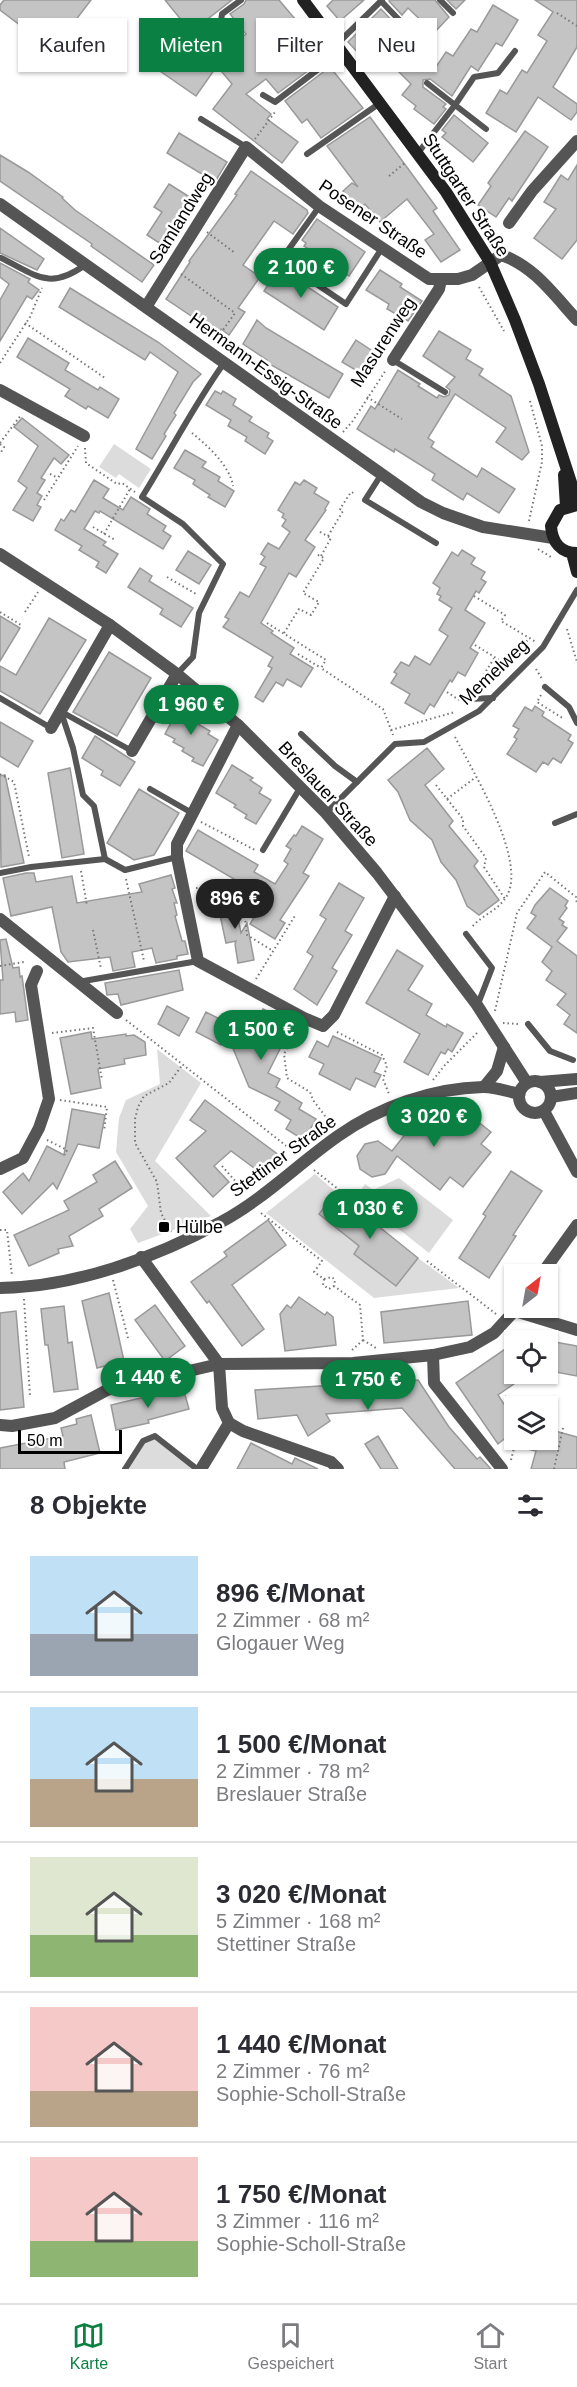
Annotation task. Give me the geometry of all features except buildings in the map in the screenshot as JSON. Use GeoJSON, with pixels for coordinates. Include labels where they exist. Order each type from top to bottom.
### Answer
{"type":"FeatureCollection","features":[{"type":"Feature","properties":{"kind":"street","name":"Stuttgarter Straße"},"geometry":{"type":"LineString","coordinates":[[303,0],[316,18]]}},
{"type":"Feature","properties":{"kind":"street","name":"Stuttgarter Straße"},"geometry":{"type":"LineString","coordinates":[[344,55],[446,192],[490,262],[539,384],[573,505],[556,514],[552,532]]}},
{"type":"Feature","properties":{"kind":"street"},"geometry":{"type":"LineString","coordinates":[[509,223],[532,191],[577,141]]}},
{"type":"Feature","properties":{"kind":"street","name":"Posener Straße"},"geometry":{"type":"LineString","coordinates":[[249,144],[319,206],[429,279],[441,280]]}},
{"type":"Feature","properties":{"kind":"street","name":"Samlandweg"},"geometry":{"type":"LineString","coordinates":[[146,307],[249,144]]}},
{"type":"Feature","properties":{"kind":"street","name":"Hermann-Essig-Straße"},"geometry":{"type":"LineString","coordinates":[[0,204],[421,502],[443,513],[483,527],[526,533],[552,532]]}},
{"type":"Feature","properties":{"kind":"street"},"geometry":{"type":"LineString","coordinates":[[441,280],[472,275],[501,255],[517,260],[531,271],[577,320]]}},
{"type":"Feature","properties":{"kind":"street","name":"Masurenweg"},"geometry":{"type":"LineString","coordinates":[[393,360],[439,289],[441,280]]}},
{"type":"Feature","properties":{"kind":"street"},"geometry":{"type":"LineString","coordinates":[[0,390],[84,436]]}},
{"type":"Feature","properties":{"kind":"street"},"geometry":{"type":"LineString","coordinates":[[552,532],[561,548],[574,553],[577,572]]}},
{"type":"Feature","properties":{"kind":"street","name":"Breslauer Straße"},"geometry":{"type":"LineString","coordinates":[[0,554],[110,625],[177,674],[238,725],[326,813],[395,896],[477,1005],[526,1083]]}},
{"type":"Feature","properties":{"kind":"street"},"geometry":{"type":"LineString","coordinates":[[51,728],[110,625]]}},
{"type":"Feature","properties":{"kind":"street"},"geometry":{"type":"LineString","coordinates":[[132,752],[177,674]]}},
{"type":"Feature","properties":{"kind":"street"},"geometry":{"type":"LineString","coordinates":[[238,725],[177,844],[177,856],[198,961],[323,1026],[334,1016],[395,896]]}},
{"type":"Feature","properties":{"kind":"street"},"geometry":{"type":"LineString","coordinates":[[0,919],[117,1013]]}},
{"type":"Feature","properties":{"kind":"street"},"geometry":{"type":"LineString","coordinates":[[0,1169],[23,1158],[36,1134],[49,1099],[31,985],[37,971]]}},
{"type":"Feature","properties":{"kind":"street"},"geometry":{"type":"LineString","coordinates":[[484,1087],[497,1071],[504,1047]]}},
{"type":"Feature","properties":{"kind":"street"},"geometry":{"type":"LineString","coordinates":[[540,1082],[547,1088],[551,1098],[544,1111],[533,1114],[520,1105],[519,1094],[526,1083],[577,1079]]}},
{"type":"Feature","properties":{"kind":"street","name":"Stettiner Straße"},"geometry":{"type":"LineString","coordinates":[[0,1288],[73,1279],[110,1269],[177,1243],[221,1222],[251,1203],[339,1136],[395,1106],[421,1097],[484,1087],[519,1094]]}},
{"type":"Feature","properties":{"kind":"street"},"geometry":{"type":"LineString","coordinates":[[551,1098],[577,1093]]}},
{"type":"Feature","properties":{"kind":"street"},"geometry":{"type":"LineString","coordinates":[[544,1111],[577,1172]]}},
{"type":"Feature","properties":{"kind":"street"},"geometry":{"type":"LineString","coordinates":[[549,1264],[577,1226]]}},
{"type":"Feature","properties":{"kind":"street"},"geometry":{"type":"LineString","coordinates":[[141,1257],[219,1364],[222,1408],[229,1422],[243,1431],[331,1462],[338,1469]]}},
{"type":"Feature","properties":{"kind":"street"},"geometry":{"type":"LineString","coordinates":[[0,1425],[12,1426],[55,1418],[106,1387],[219,1364],[353,1363],[433,1355],[470,1347],[494,1333],[509,1318]]}},
{"type":"Feature","properties":{"kind":"street"},"geometry":{"type":"LineString","coordinates":[[540,1318],[577,1330]]}},
{"type":"Feature","properties":{"kind":"street"},"geometry":{"type":"LineString","coordinates":[[433,1355],[434,1383],[502,1469]]}},
{"type":"Feature","properties":{"kind":"street"},"geometry":{"type":"LineString","coordinates":[[199,1469],[229,1422]]}},
{"type":"Feature","properties":{"kind":"lane"},"geometry":{"type":"LineString","coordinates":[[221,18],[222,14],[241,0]]}},
{"type":"Feature","properties":{"kind":"lane"},"geometry":{"type":"LineString","coordinates":[[440,0],[453,13]]}},
{"type":"Feature","properties":{"kind":"lane"},"geometry":{"type":"LineString","coordinates":[[344,43],[381,1],[397,18]]}},
{"type":"Feature","properties":{"kind":"lane"},"geometry":{"type":"LineString","coordinates":[[418,153],[474,77],[498,73],[515,51]]}},
{"type":"Feature","properties":{"kind":"lane"},"geometry":{"type":"LineString","coordinates":[[263,95],[275,102],[311,72]]}},
{"type":"Feature","properties":{"kind":"lane"},"geometry":{"type":"LineString","coordinates":[[427,83],[486,129]]}},
{"type":"Feature","properties":{"kind":"lane"},"geometry":{"type":"LineString","coordinates":[[307,153],[381,103]]}},
{"type":"Feature","properties":{"kind":"lane"},"geometry":{"type":"LineString","coordinates":[[201,119],[249,144]]}},
{"type":"Feature","properties":{"kind":"lane"},"geometry":{"type":"LineString","coordinates":[[265,270],[281,260],[319,206]]}},
{"type":"Feature","properties":{"kind":"lane"},"geometry":{"type":"LineString","coordinates":[[281,260],[346,304],[382,248]]}},
{"type":"Feature","properties":{"kind":"lane"},"geometry":{"type":"LineString","coordinates":[[0,258],[46,280],[71,275],[85,265]]}},
{"type":"Feature","properties":{"kind":"lane"},"geometry":{"type":"LineString","coordinates":[[393,360],[445,392]]}},
{"type":"Feature","properties":{"kind":"lane"},"geometry":{"type":"LineString","coordinates":[[177,674],[193,657],[199,613],[222,564],[183,524],[142,496],[199,398],[224,363]]}},
{"type":"Feature","properties":{"kind":"lane"},"geometry":{"type":"LineString","coordinates":[[381,475],[364,500],[436,543]]}},
{"type":"Feature","properties":{"kind":"lane","name":"Memelweg"},"geometry":{"type":"LineString","coordinates":[[395,744],[424,742],[479,711],[543,647],[577,590]]}},
{"type":"Feature","properties":{"kind":"lane"},"geometry":{"type":"LineString","coordinates":[[545,687],[569,707],[577,723]]}},
{"type":"Feature","properties":{"kind":"lane"},"geometry":{"type":"LineString","coordinates":[[0,698],[51,728]]}},
{"type":"Feature","properties":{"kind":"lane"},"geometry":{"type":"LineString","coordinates":[[468,699],[493,698]]}},
{"type":"Feature","properties":{"kind":"lane"},"geometry":{"type":"LineString","coordinates":[[60,711],[132,752]]}},
{"type":"Feature","properties":{"kind":"lane"},"geometry":{"type":"LineString","coordinates":[[60,711],[73,748],[83,795],[94,806],[105,859]]}},
{"type":"Feature","properties":{"kind":"lane"},"geometry":{"type":"LineString","coordinates":[[301,734],[335,766],[357,782]]}},
{"type":"Feature","properties":{"kind":"lane"},"geometry":{"type":"LineString","coordinates":[[326,813],[395,744]]}},
{"type":"Feature","properties":{"kind":"lane"},"geometry":{"type":"LineString","coordinates":[[263,850],[300,788]]}},
{"type":"Feature","properties":{"kind":"lane"},"geometry":{"type":"LineString","coordinates":[[150,789],[192,815]]}},
{"type":"Feature","properties":{"kind":"lane"},"geometry":{"type":"LineString","coordinates":[[555,823],[577,814]]}},
{"type":"Feature","properties":{"kind":"lane"},"geometry":{"type":"LineString","coordinates":[[0,873],[31,867],[105,859],[124,870],[177,856]]}},
{"type":"Feature","properties":{"kind":"lane"},"geometry":{"type":"LineString","coordinates":[[466,934],[492,968],[477,1005]]}},
{"type":"Feature","properties":{"kind":"lane"},"geometry":{"type":"LineString","coordinates":[[78,982],[146,968],[198,961]]}},
{"type":"Feature","properties":{"kind":"lane"},"geometry":{"type":"LineString","coordinates":[[528,1024],[550,1051],[573,1060]]}},
{"type":"Feature","properties":{"kind":"lane"},"geometry":{"type":"LineString","coordinates":[[125,1469],[143,1441],[154,1436],[199,1469]]}},
{"type":"Feature","properties":{"kind":"path"},"geometry":{"type":"LineString","coordinates":[[557,13],[577,26]]}},
{"type":"Feature","properties":{"kind":"path"},"geometry":{"type":"LineString","coordinates":[[249,144],[263,129]]}},
{"type":"Feature","properties":{"kind":"path"},"geometry":{"type":"LineString","coordinates":[[389,176],[418,153]]}},
{"type":"Feature","properties":{"kind":"path"},"geometry":{"type":"LineString","coordinates":[[198,225],[235,253]]}},
{"type":"Feature","properties":{"kind":"path"},"geometry":{"type":"LineString","coordinates":[[172,267],[235,313],[208,352]]}},
{"type":"Feature","properties":{"kind":"path"},"geometry":{"type":"LineString","coordinates":[[472,275],[507,336]]}},
{"type":"Feature","properties":{"kind":"path"},"geometry":{"type":"LineString","coordinates":[[0,363],[26,323],[46,280]]}},
{"type":"Feature","properties":{"kind":"path"},"geometry":{"type":"LineString","coordinates":[[26,323],[105,378]]}},
{"type":"Feature","properties":{"kind":"path","name":"Masurenweg"},"geometry":{"type":"LineString","coordinates":[[352,422],[393,360]]}},
{"type":"Feature","properties":{"kind":"path"},"geometry":{"type":"LineString","coordinates":[[367,398],[402,419]]}},
{"type":"Feature","properties":{"kind":"path"},"geometry":{"type":"LineString","coordinates":[[530,401],[542,446],[542,462],[526,533],[534,547],[557,562]]}},
{"type":"Feature","properties":{"kind":"path"},"geometry":{"type":"LineString","coordinates":[[0,454],[4,447],[0,444],[28,405]]}},
{"type":"Feature","properties":{"kind":"path"},"geometry":{"type":"LineString","coordinates":[[184,427],[200,439],[231,475],[233,486]]}},
{"type":"Feature","properties":{"kind":"path"},"geometry":{"type":"LineString","coordinates":[[44,500],[84,436]]}},
{"type":"Feature","properties":{"kind":"path"},"geometry":{"type":"LineString","coordinates":[[84,436],[86,463],[117,484],[122,483],[142,496]]}},
{"type":"Feature","properties":{"kind":"path"},"geometry":{"type":"LineString","coordinates":[[50,474],[58,478]]}},
{"type":"Feature","properties":{"kind":"path"},"geometry":{"type":"LineString","coordinates":[[104,534],[130,489]]}},
{"type":"Feature","properties":{"kind":"path"},"geometry":{"type":"LineString","coordinates":[[328,536],[351,492]]}},
{"type":"Feature","properties":{"kind":"path"},"geometry":{"type":"LineString","coordinates":[[93,527],[115,540]]}},
{"type":"Feature","properties":{"kind":"path"},"geometry":{"type":"LineString","coordinates":[[320,531],[331,538],[320,556]]}},
{"type":"Feature","properties":{"kind":"path"},"geometry":{"type":"LineString","coordinates":[[284,634],[299,609],[310,615],[319,602],[303,593],[324,558],[316,554]]}},
{"type":"Feature","properties":{"kind":"path"},"geometry":{"type":"LineString","coordinates":[[167,578],[205,599]]}},
{"type":"Feature","properties":{"kind":"path"},"geometry":{"type":"LineString","coordinates":[[25,612],[44,581]]}},
{"type":"Feature","properties":{"kind":"path"},"geometry":{"type":"LineString","coordinates":[[474,596],[505,615],[501,621],[543,647]]}},
{"type":"Feature","properties":{"kind":"path"},"geometry":{"type":"LineString","coordinates":[[0,612],[21,625]]}},
{"type":"Feature","properties":{"kind":"path"},"geometry":{"type":"LineString","coordinates":[[562,614],[577,662]]}},
{"type":"Feature","properties":{"kind":"path"},"geometry":{"type":"LineString","coordinates":[[267,623],[326,660],[321,668]]}},
{"type":"Feature","properties":{"kind":"path"},"geometry":{"type":"LineString","coordinates":[[517,658],[529,638]]}},
{"type":"Feature","properties":{"kind":"path"},"geometry":{"type":"LineString","coordinates":[[475,645],[511,667]]}},
{"type":"Feature","properties":{"kind":"path"},"geometry":{"type":"LineString","coordinates":[[298,654],[383,709],[395,744]]}},
{"type":"Feature","properties":{"kind":"path"},"geometry":{"type":"LineString","coordinates":[[468,699],[495,657]]}},
{"type":"Feature","properties":{"kind":"path"},"geometry":{"type":"LineString","coordinates":[[537,702],[566,720]]}},
{"type":"Feature","properties":{"kind":"path"},"geometry":{"type":"LineString","coordinates":[[391,730],[462,710]]}},
{"type":"Feature","properties":{"kind":"path"},"geometry":{"type":"LineString","coordinates":[[450,726],[492,808],[512,861],[512,877],[505,900],[480,918],[466,934]]}},
{"type":"Feature","properties":{"kind":"path"},"geometry":{"type":"LineString","coordinates":[[0,774],[15,782],[31,867]]}},
{"type":"Feature","properties":{"kind":"path"},"geometry":{"type":"LineString","coordinates":[[447,799],[476,777]]}},
{"type":"Feature","properties":{"kind":"path"},"geometry":{"type":"LineString","coordinates":[[436,785],[463,819],[463,826],[486,858],[484,867],[505,900]]}},
{"type":"Feature","properties":{"kind":"path"},"geometry":{"type":"LineString","coordinates":[[192,815],[256,851],[263,850]]}},
{"type":"Feature","properties":{"kind":"path"},"geometry":{"type":"LineString","coordinates":[[79,862],[87,906]]}},
{"type":"Feature","properties":{"kind":"path"},"geometry":{"type":"LineString","coordinates":[[124,870],[146,968]]}},
{"type":"Feature","properties":{"kind":"path"},"geometry":{"type":"LineString","coordinates":[[421,1097],[445,1065],[488,1022],[497,1009],[517,913],[545,872],[576,897],[577,905]]}},
{"type":"Feature","properties":{"kind":"path"},"geometry":{"type":"LineString","coordinates":[[183,889],[222,886],[243,901],[247,935],[273,951]]}},
{"type":"Feature","properties":{"kind":"path"},"geometry":{"type":"LineString","coordinates":[[253,991],[273,951],[296,914]]}},
{"type":"Feature","properties":{"kind":"path"},"geometry":{"type":"LineString","coordinates":[[93,930],[103,978]]}},
{"type":"Feature","properties":{"kind":"path"},"geometry":{"type":"LineString","coordinates":[[0,966],[24,962],[37,971]]}},
{"type":"Feature","properties":{"kind":"path"},"geometry":{"type":"LineString","coordinates":[[117,1013],[366,1212]]}},
{"type":"Feature","properties":{"kind":"path"},"geometry":{"type":"LineString","coordinates":[[304,1018],[284,1054],[287,1078],[310,1092],[313,1100],[339,1136]]}},
{"type":"Feature","properties":{"kind":"path"},"geometry":{"type":"LineString","coordinates":[[488,1022],[528,1024]]}},
{"type":"Feature","properties":{"kind":"path"},"geometry":{"type":"LineString","coordinates":[[40,1035],[91,1026],[102,1080]]}},
{"type":"Feature","properties":{"kind":"path"},"geometry":{"type":"LineString","coordinates":[[323,1026],[382,1055],[387,1066],[383,1079],[395,1106]]}},
{"type":"Feature","properties":{"kind":"path"},"geometry":{"type":"LineString","coordinates":[[177,1243],[161,1213],[157,1182],[135,1143],[135,1119],[144,1096],[169,1083],[183,1064]]}},
{"type":"Feature","properties":{"kind":"path"},"geometry":{"type":"LineString","coordinates":[[49,1099],[107,1107],[104,1131]]}},
{"type":"Feature","properties":{"kind":"path"},"geometry":{"type":"LineString","coordinates":[[36,1134],[67,1150],[64,1155]]}},
{"type":"Feature","properties":{"kind":"path"},"geometry":{"type":"LineString","coordinates":[[222,1166],[251,1203],[322,1261],[314,1272],[324,1279]]}},
{"type":"Feature","properties":{"kind":"path"},"geometry":{"type":"LineString","coordinates":[[0,1230],[7,1230],[18,1287],[30,1396]]}},
{"type":"Feature","properties":{"kind":"path"},"geometry":{"type":"LineString","coordinates":[[427,1261],[505,1322]]}},
{"type":"Feature","properties":{"kind":"path"},"geometry":{"type":"LineString","coordinates":[[110,1269],[128,1338]]}},
{"type":"Feature","properties":{"kind":"path"},"geometry":{"type":"LineString","coordinates":[[324,1279],[328,1276],[333,1279],[334,1286],[360,1305],[363,1340]]}},
{"type":"Feature","properties":{"kind":"path"},"geometry":{"type":"LineString","coordinates":[[324,1279],[325,1288],[329,1289],[334,1286]]}},
{"type":"Feature","properties":{"kind":"path"},"geometry":{"type":"LineString","coordinates":[[554,1469],[563,1428]]}},
{"type":"Feature","properties":{"kind":"path"},"geometry":{"type":"LineString","coordinates":[[509,1469],[514,1450]]}},
{"type":"Feature","properties":{"kind":"shaded area"},"geometry":{"type":"Polygon","coordinates":[[[114,444],[151,469],[139,488],[119,474],[116,478],[99,467],[114,444]]]}},
{"type":"Feature","properties":{"kind":"shaded area"},"geometry":{"type":"Polygon","coordinates":[[[157,1049],[201,1083],[155,1161],[211,1216],[138,1243],[130,1229],[148,1206],[116,1152],[119,1118],[126,1100],[160,1084],[157,1049]]]}},
{"type":"Feature","properties":{"kind":"shaded area"},"geometry":{"type":"Polygon","coordinates":[[[315,1174],[336,1192],[319,1214],[359,1246],[354,1254],[396,1286],[418,1258],[459,1288],[374,1298],[266,1213],[315,1174]]]}},
{"type":"Feature","properties":{"kind":"shaded area"},"geometry":{"type":"Polygon","coordinates":[[[399,1178],[453,1220],[429,1253],[357,1196],[365,1184],[373,1190],[399,1178]]]}},
{"type":"Feature","properties":{"kind":"shaded area"},"geometry":{"type":"Polygon","coordinates":[[[155,1436],[197,1469],[125,1469],[143,1441],[155,1436]]]}},
{"type":"Feature","properties":{"kind":"place","name":"Hülbe"},"geometry":{"type":"Point","coordinates":[164,1227]}}]}
